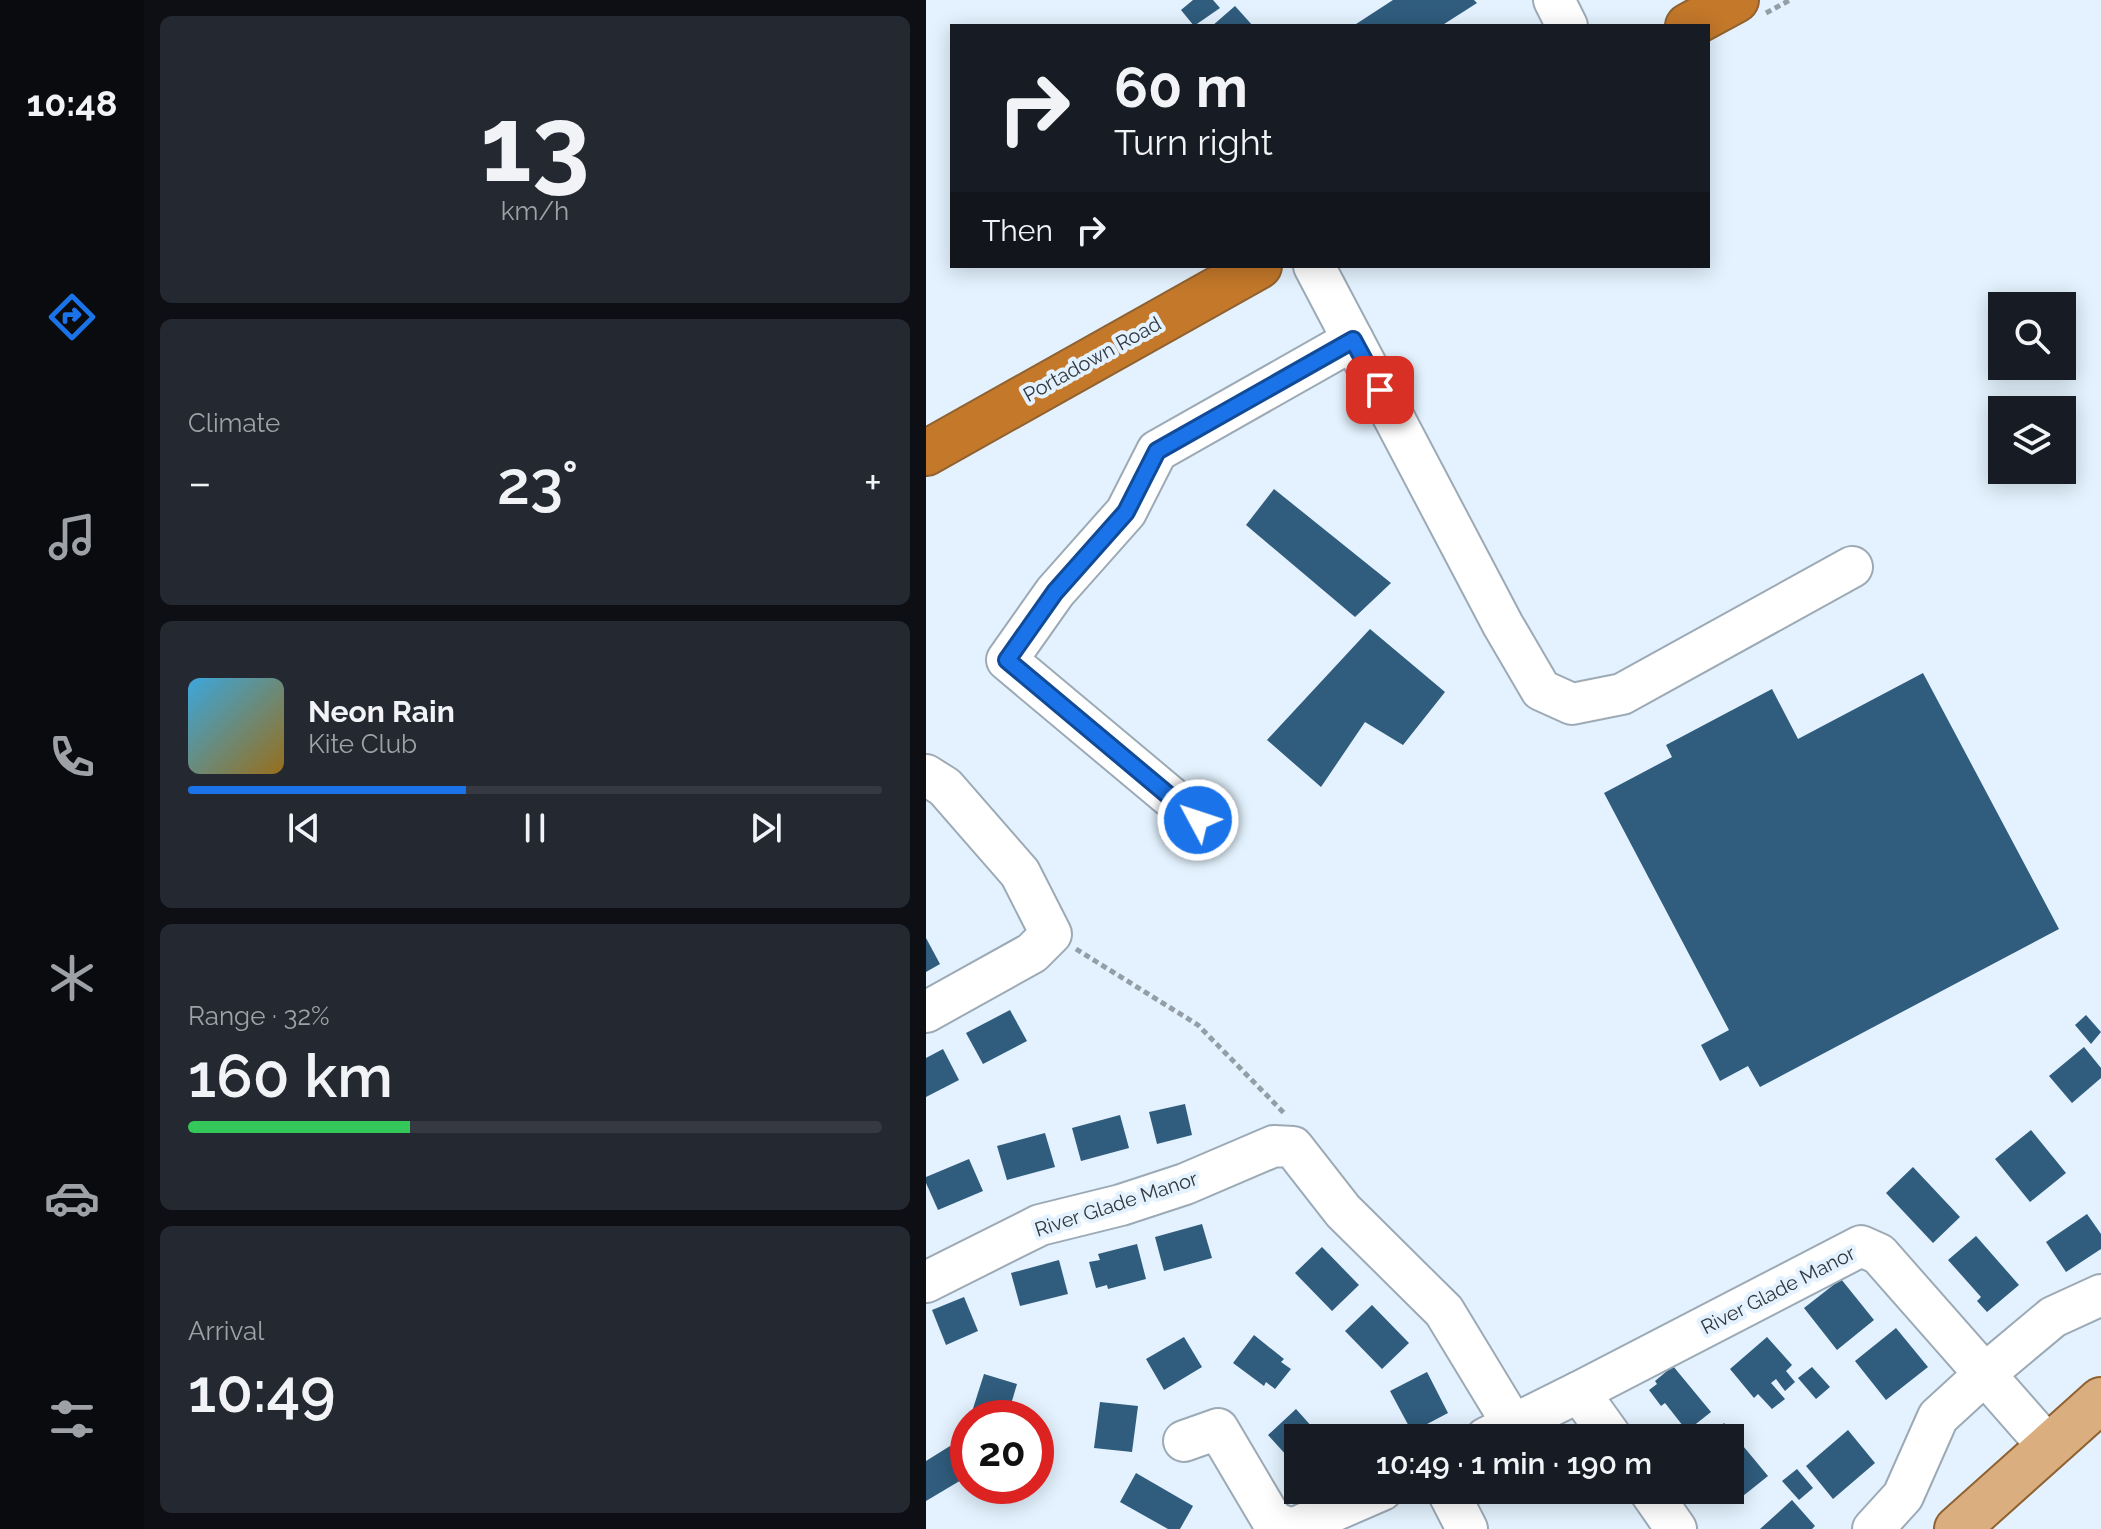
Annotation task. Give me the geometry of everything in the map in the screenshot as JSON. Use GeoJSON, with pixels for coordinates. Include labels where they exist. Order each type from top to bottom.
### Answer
{"type":"FeatureCollection","features":[{"type":"Feature","properties":{"kind":"highway"},"geometry":{"type":"LineString","coordinates":[[1692,24],[1736,0]]}},
{"type":"Feature","properties":{"kind":"highway","name":"Portadown Road"},"geometry":{"type":"LineString","coordinates":[[926,453],[1255,268]]}},
{"type":"Feature","properties":{"kind":"main road"},"geometry":{"type":"LineString","coordinates":[[1964,1527],[2101,1400]]}},
{"type":"Feature","properties":{"kind":"street"},"geometry":{"type":"LineString","coordinates":[[1554,0],[1566,24]]}},
{"type":"Feature","properties":{"kind":"street"},"geometry":{"type":"LineString","coordinates":[[1315,268],[1503,625],[1541,690],[1572,704],[1622,694],[1852,567]]}},
{"type":"Feature","properties":{"kind":"street"},"geometry":{"type":"LineString","coordinates":[[1198,820],[1007,660],[1055,592],[1126,512],[1157,451],[1353,340]]}},
{"type":"Feature","properties":{"kind":"street"},"geometry":{"type":"LineString","coordinates":[[926,775],[945,787],[1020,873],[1051,934],[1032,953],[926,1012]]}},
{"type":"Feature","properties":{"kind":"street","name":"River Glade Manor"},"geometry":{"type":"LineString","coordinates":[[926,1282],[1040,1225],[1121,1205],[1185,1184],[1274,1146],[1293,1147],[1343,1211],[1444,1311],[1496,1424]]}},
{"type":"Feature","properties":{"kind":"street","name":"River Glade Manor"},"geometry":{"type":"LineString","coordinates":[[1512,1424],[1861,1246],[1879,1254],[2048,1446]]}},
{"type":"Feature","properties":{"kind":"street"},"geometry":{"type":"LineString","coordinates":[[1873,1529],[1903,1496],[1938,1417],[2053,1317],[2101,1295]]}},
{"type":"Feature","properties":{"kind":"street"},"geometry":{"type":"LineString","coordinates":[[1579,1392],[1602,1424]]}},
{"type":"Feature","properties":{"kind":"street"},"geometry":{"type":"LineString","coordinates":[[1184,1441],[1218,1429],[1273,1522],[1292,1529],[1350,1504]]}},
{"type":"Feature","properties":{"kind":"street"},"geometry":{"type":"LineString","coordinates":[[1454,1504],[1467,1529]]}},
{"type":"Feature","properties":{"kind":"street"},"geometry":{"type":"LineString","coordinates":[[1659,1504],[1676,1529]]}},
{"type":"Feature","properties":{"kind":"path"},"geometry":{"type":"LineString","coordinates":[[1051,934],[1198,1025],[1293,1123]]}},
{"type":"Feature","properties":{"kind":"building"},"geometry":{"type":"Polygon","coordinates":[[[1193,0],[1213,0],[1220,8],[1197,24],[1192,24],[1181,10],[1193,0]]]}},
{"type":"Feature","properties":{"kind":"building"},"geometry":{"type":"Polygon","coordinates":[[[1393,0],[1474,0],[1477,3],[1444,24],[1356,24],[1393,0]]]}},
{"type":"Feature","properties":{"kind":"building"},"geometry":{"type":"Polygon","coordinates":[[[1235,6],[1251,24],[1214,24],[1235,6]]]}},
{"type":"Feature","properties":{"kind":"building"},"geometry":{"type":"Polygon","coordinates":[[[1274,489],[1391,583],[1355,617],[1246,525],[1274,489]]]}},
{"type":"Feature","properties":{"kind":"building"},"geometry":{"type":"Polygon","coordinates":[[[1370,629],[1445,692],[1403,745],[1365,722],[1321,787],[1267,740],[1370,629]]]}},
{"type":"Feature","properties":{"kind":"building"},"geometry":{"type":"Polygon","coordinates":[[[1923,673],[2059,929],[1760,1087],[1748,1066],[1720,1081],[1701,1045],[1729,1030],[1604,793],[1672,757],[1666,745],[1772,689],[1798,739],[1923,673]]]}},
{"type":"Feature","properties":{"kind":"building"},"geometry":{"type":"Polygon","coordinates":[[[926,938],[940,964],[926,972],[926,938]]]}},
{"type":"Feature","properties":{"kind":"building"},"geometry":{"type":"Polygon","coordinates":[[[1010,1010],[1027,1041],[983,1064],[966,1033],[1010,1010]]]}},
{"type":"Feature","properties":{"kind":"building"},"geometry":{"type":"Polygon","coordinates":[[[2086,1015],[2101,1032],[2091,1044],[2075,1025],[2086,1015]]]}},
{"type":"Feature","properties":{"kind":"building"},"geometry":{"type":"Polygon","coordinates":[[[2084,1047],[2101,1068],[2101,1078],[2072,1103],[2049,1076],[2084,1047]]]}},
{"type":"Feature","properties":{"kind":"building"},"geometry":{"type":"Polygon","coordinates":[[[943,1049],[959,1080],[926,1097],[926,1058],[943,1049]]]}},
{"type":"Feature","properties":{"kind":"building"},"geometry":{"type":"Polygon","coordinates":[[[1185,1104],[1192,1135],[1157,1144],[1149,1112],[1185,1104]]]}},
{"type":"Feature","properties":{"kind":"building"},"geometry":{"type":"Polygon","coordinates":[[[1120,1115],[1129,1148],[1081,1161],[1072,1128],[1120,1115]]]}},
{"type":"Feature","properties":{"kind":"building"},"geometry":{"type":"Polygon","coordinates":[[[2031,1130],[2066,1173],[2030,1202],[1995,1159],[2031,1130]]]}},
{"type":"Feature","properties":{"kind":"building"},"geometry":{"type":"Polygon","coordinates":[[[1045,1133],[1055,1167],[1007,1180],[997,1146],[1045,1133]]]}},
{"type":"Feature","properties":{"kind":"building"},"geometry":{"type":"Polygon","coordinates":[[[969,1159],[983,1191],[938,1210],[926,1177],[969,1159]]]}},
{"type":"Feature","properties":{"kind":"building"},"geometry":{"type":"Polygon","coordinates":[[[1913,1167],[1960,1217],[1933,1243],[1886,1193],[1913,1167]]]}},
{"type":"Feature","properties":{"kind":"building"},"geometry":{"type":"Polygon","coordinates":[[[2087,1214],[2101,1234],[2101,1249],[2066,1272],[2046,1242],[2087,1214]]]}},
{"type":"Feature","properties":{"kind":"building"},"geometry":{"type":"Polygon","coordinates":[[[1202,1224],[1212,1258],[1164,1271],[1155,1237],[1202,1224]]]}},
{"type":"Feature","properties":{"kind":"building"},"geometry":{"type":"Polygon","coordinates":[[[1976,1236],[2019,1285],[1987,1312],[1977,1301],[1981,1297],[1948,1260],[1976,1236]]]}},
{"type":"Feature","properties":{"kind":"building"},"geometry":{"type":"Polygon","coordinates":[[[1137,1244],[1146,1279],[1108,1289],[1107,1285],[1096,1288],[1089,1262],[1100,1260],[1098,1254],[1137,1244]]]}},
{"type":"Feature","properties":{"kind":"building"},"geometry":{"type":"Polygon","coordinates":[[[1322,1247],[1359,1285],[1332,1311],[1295,1273],[1322,1247]]]}},
{"type":"Feature","properties":{"kind":"building"},"geometry":{"type":"Polygon","coordinates":[[[1059,1260],[1068,1294],[1020,1306],[1011,1273],[1059,1260]]]}},
{"type":"Feature","properties":{"kind":"building"},"geometry":{"type":"Polygon","coordinates":[[[1841,1279],[1874,1320],[1837,1350],[1804,1308],[1841,1279]]]}},
{"type":"Feature","properties":{"kind":"building"},"geometry":{"type":"Polygon","coordinates":[[[964,1297],[978,1331],[946,1345],[932,1310],[964,1297]]]}},
{"type":"Feature","properties":{"kind":"building"},"geometry":{"type":"Polygon","coordinates":[[[1372,1305],[1409,1343],[1382,1369],[1345,1331],[1372,1305]]]}},
{"type":"Feature","properties":{"kind":"building"},"geometry":{"type":"Polygon","coordinates":[[[1896,1328],[1928,1367],[1886,1400],[1855,1361],[1896,1328]]]}},
{"type":"Feature","properties":{"kind":"building"},"geometry":{"type":"Polygon","coordinates":[[[1254,1335],[1284,1359],[1281,1362],[1291,1369],[1275,1389],[1266,1382],[1264,1386],[1233,1363],[1254,1335]]]}},
{"type":"Feature","properties":{"kind":"building"},"geometry":{"type":"Polygon","coordinates":[[[1184,1337],[1202,1367],[1164,1390],[1146,1359],[1184,1337]]]}},
{"type":"Feature","properties":{"kind":"building"},"geometry":{"type":"Polygon","coordinates":[[[1767,1337],[1792,1365],[1786,1371],[1795,1382],[1785,1391],[1776,1379],[1771,1383],[1785,1399],[1772,1409],[1758,1394],[1754,1398],[1730,1369],[1767,1337]]]}},
{"type":"Feature","properties":{"kind":"building"},"geometry":{"type":"Polygon","coordinates":[[[1673,1366],[1711,1412],[1696,1424],[1682,1424],[1665,1403],[1661,1406],[1649,1390],[1657,1384],[1655,1381],[1673,1366]]]}},
{"type":"Feature","properties":{"kind":"building"},"geometry":{"type":"Polygon","coordinates":[[[1812,1367],[1830,1387],[1816,1399],[1798,1378],[1812,1367]]]}},
{"type":"Feature","properties":{"kind":"building"},"geometry":{"type":"Polygon","coordinates":[[[1427,1372],[1448,1413],[1427,1424],[1408,1424],[1390,1391],[1427,1372]]]}},
{"type":"Feature","properties":{"kind":"building"},"geometry":{"type":"Polygon","coordinates":[[[984,1374],[1017,1384],[1012,1400],[976,1400],[984,1374]]]}},
{"type":"Feature","properties":{"kind":"building"},"geometry":{"type":"Polygon","coordinates":[[[1100,1402],[1138,1406],[1132,1452],[1094,1448],[1100,1402]]]}},
{"type":"Feature","properties":{"kind":"building"},"geometry":{"type":"Polygon","coordinates":[[[1296,1409],[1309,1424],[1284,1424],[1284,1453],[1268,1435],[1296,1409]]]}},
{"type":"Feature","properties":{"kind":"building"},"geometry":{"type":"Polygon","coordinates":[[[1848,1430],[1875,1463],[1833,1499],[1806,1466],[1848,1430]]]}},
{"type":"Feature","properties":{"kind":"building"},"geometry":{"type":"Polygon","coordinates":[[[950,1446],[950,1487],[926,1501],[926,1461],[950,1446]]]}},
{"type":"Feature","properties":{"kind":"building"},"geometry":{"type":"Polygon","coordinates":[[[1744,1447],[1768,1476],[1744,1495],[1744,1447]]]}},
{"type":"Feature","properties":{"kind":"building"},"geometry":{"type":"Polygon","coordinates":[[[1797,1469],[1813,1488],[1799,1500],[1782,1481],[1797,1469]]]}},
{"type":"Feature","properties":{"kind":"building"},"geometry":{"type":"Polygon","coordinates":[[[1136,1473],[1193,1506],[1180,1529],[1168,1529],[1120,1502],[1136,1473]]]}},
{"type":"Feature","properties":{"kind":"building"},"geometry":{"type":"Polygon","coordinates":[[[1792,1500],[1815,1526],[1812,1529],[1760,1529],[1792,1500]]]}},
{"type":"Feature","properties":{"kind":"route"},"geometry":{"type":"LineString","coordinates":[[1198,820],[1007,660],[1055,592],[1126,512],[1157,451],[1353,340],[1380,390]]}}]}
